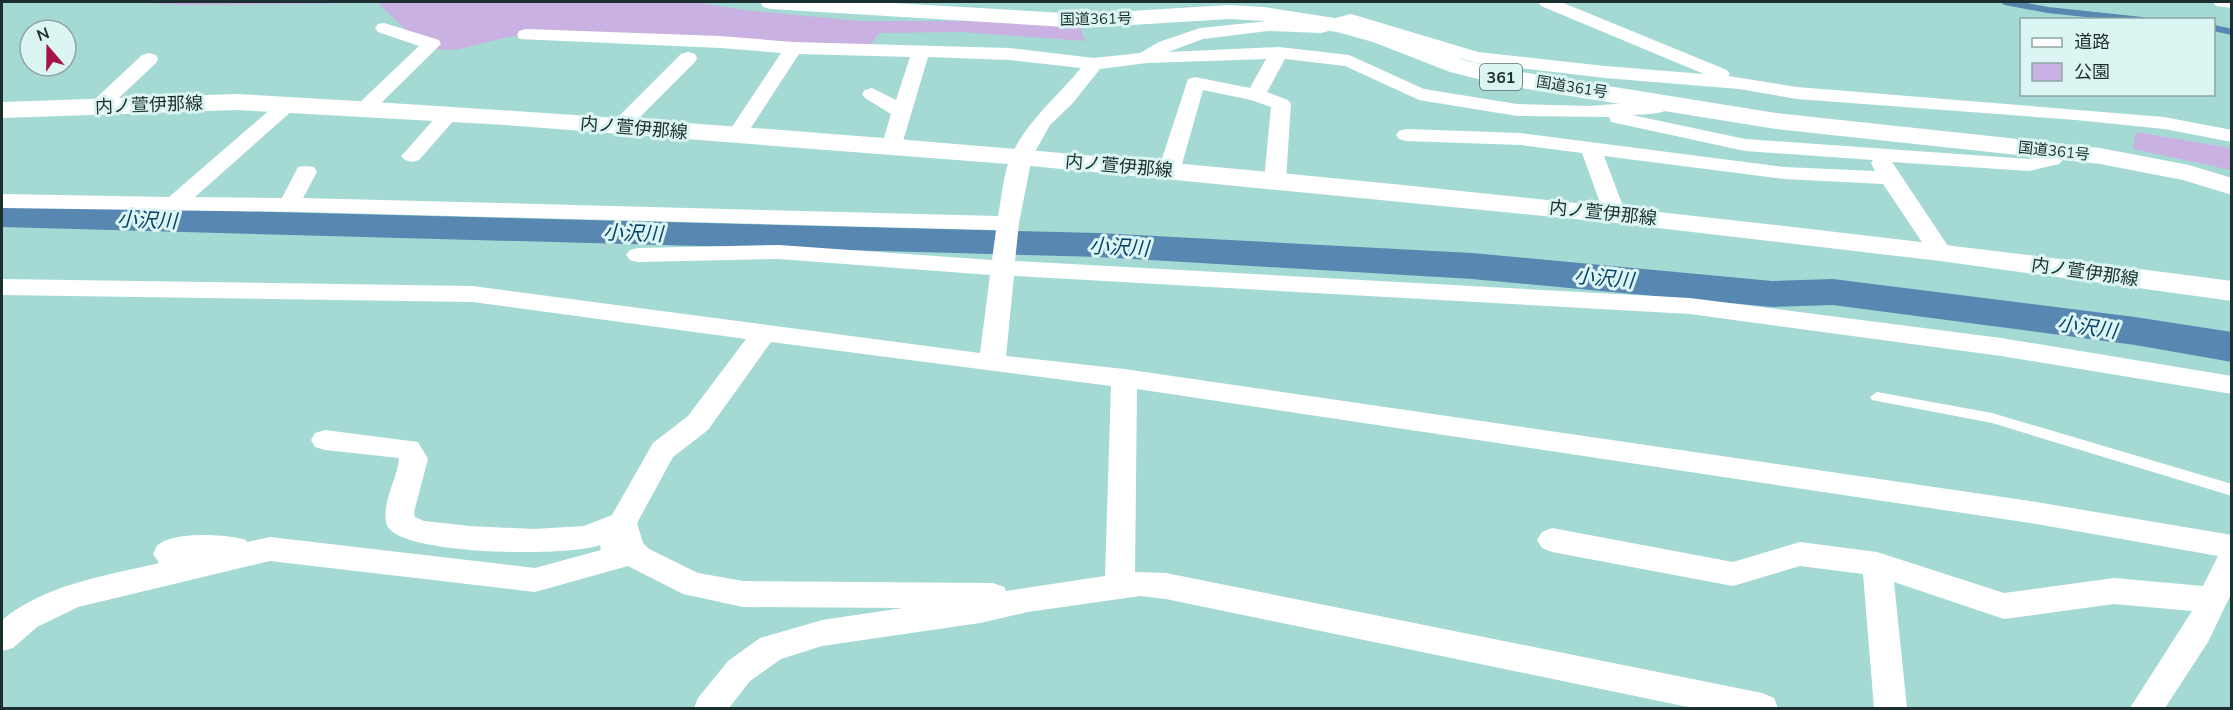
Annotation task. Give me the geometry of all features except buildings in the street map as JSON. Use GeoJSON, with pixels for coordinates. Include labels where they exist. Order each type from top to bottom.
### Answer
{"type":"FeatureCollection","features":[{"type":"Feature","properties":{"kind":"main road","name":"国道361号"},"geometry":{"type":"LineString","coordinates":[[771,2],[1082,21],[1229,12],[1264,14],[1339,25],[1381,37],[1459,67],[1502,77],[1776,122],[2061,151],[2144,163],[2232,187]]}},
{"type":"Feature","properties":{"kind":"main road","name":"内ノ萱伊那線"},"geometry":{"type":"LineString","coordinates":[[2,110],[236,102],[620,126],[1021,157],[1615,214],[1940,252],[2232,291]]}},
{"type":"Feature","properties":{"kind":"street"},"geometry":{"type":"LineString","coordinates":[[1547,2],[1739,83]]}},
{"type":"Feature","properties":{"kind":"street"},"geometry":{"type":"LineString","coordinates":[[2222,2],[2232,3]]}},
{"type":"Feature","properties":{"kind":"street"},"geometry":{"type":"LineString","coordinates":[[1146,58],[1166,46],[1200,34],[1268,26],[1321,28],[1351,20],[1476,57],[1605,72],[1739,83],[1797,93],[2076,114],[2164,123],[2232,136]]}},
{"type":"Feature","properties":{"kind":"street"},"geometry":{"type":"LineString","coordinates":[[363,110],[432,44],[384,28]]}},
{"type":"Feature","properties":{"kind":"street"},"geometry":{"type":"LineString","coordinates":[[526,34],[720,42],[793,48],[1009,54],[1094,64],[1146,58],[1279,53],[1349,61],[1419,94],[1517,110],[1589,112],[1656,107],[1667,103]]}},
{"type":"Feature","properties":{"kind":"street"},"geometry":{"type":"LineString","coordinates":[[736,136],[793,48]]}},
{"type":"Feature","properties":{"kind":"street"},"geometry":{"type":"LineString","coordinates":[[891,148],[921,51]]}},
{"type":"Feature","properties":{"kind":"street"},"geometry":{"type":"LineString","coordinates":[[1256,95],[1279,53]]}},
{"type":"Feature","properties":{"kind":"street"},"geometry":{"type":"LineString","coordinates":[[620,126],[687,58]]}},
{"type":"Feature","properties":{"kind":"street"},"geometry":{"type":"LineString","coordinates":[[99,106],[149,59]]}},
{"type":"Feature","properties":{"kind":"street"},"geometry":{"type":"LineString","coordinates":[[992,363],[1008,225],[1021,157],[1042,122],[1065,100],[1094,64]]}},
{"type":"Feature","properties":{"kind":"street"},"geometry":{"type":"LineString","coordinates":[[1169,171],[1195,84],[1256,95],[1281,104],[1275,180]]}},
{"type":"Feature","properties":{"kind":"street"},"geometry":{"type":"LineString","coordinates":[[872,94],[902,112]]}},
{"type":"Feature","properties":{"kind":"street"},"geometry":{"type":"LineString","coordinates":[[175,203],[286,106]]}},
{"type":"Feature","properties":{"kind":"street"},"geometry":{"type":"LineString","coordinates":[[1517,110],[1521,139]]}},
{"type":"Feature","properties":{"kind":"street"},"geometry":{"type":"LineString","coordinates":[[1589,112],[1745,145],[2029,165],[2052,160],[2061,151]]}},
{"type":"Feature","properties":{"kind":"street"},"geometry":{"type":"LineString","coordinates":[[412,156],[448,115]]}},
{"type":"Feature","properties":{"kind":"street"},"geometry":{"type":"LineString","coordinates":[[1406,135],[1521,139],[1784,173],[1890,178]]}},
{"type":"Feature","properties":{"kind":"street"},"geometry":{"type":"LineString","coordinates":[[1591,148],[1615,214]]}},
{"type":"Feature","properties":{"kind":"street"},"geometry":{"type":"LineString","coordinates":[[1878,155],[1890,178],[1940,252]]}},
{"type":"Feature","properties":{"kind":"street"},"geometry":{"type":"LineString","coordinates":[[289,205],[306,172]]}},
{"type":"Feature","properties":{"kind":"street"},"geometry":{"type":"LineString","coordinates":[[2,201],[289,205],[1008,225]]}},
{"type":"Feature","properties":{"kind":"street"},"geometry":{"type":"LineString","coordinates":[[638,255],[779,252],[1003,268],[1690,306],[2001,347],[2232,385]]}},
{"type":"Feature","properties":{"kind":"street"},"geometry":{"type":"LineString","coordinates":[[2,287],[473,294],[992,363],[1124,378],[2030,512],[2232,547]]}},
{"type":"Feature","properties":{"kind":"street"},"geometry":{"type":"LineString","coordinates":[[325,440],[408,450],[414,459],[400,512],[401,523],[420,532],[470,538],[534,541],[587,538],[615,525],[663,450],[698,423],[764,333]]}},
{"type":"Feature","properties":{"kind":"street"},"geometry":{"type":"LineString","coordinates":[[1120,587],[1124,378]]}},
{"type":"Feature","properties":{"kind":"street"},"geometry":{"type":"LineString","coordinates":[[168,554],[178,548],[191,547],[270,549],[535,580],[618,557],[615,525]]}},
{"type":"Feature","properties":{"kind":"street"},"geometry":{"type":"LineString","coordinates":[[615,525],[630,549],[638,557],[694,585],[717,590],[743,594],[980,595],[1028,599]]}},
{"type":"Feature","properties":{"kind":"street"},"geometry":{"type":"LineString","coordinates":[[1552,540],[1733,574],[1800,554],[1877,564],[2004,606],[2115,591],[2212,600]]}},
{"type":"Feature","properties":{"kind":"street"},"geometry":{"type":"LineString","coordinates":[[2,638],[26,618],[72,596],[270,549]]}},
{"type":"Feature","properties":{"kind":"street"},"geometry":{"type":"LineString","coordinates":[[2147,708],[2198,633],[2232,558]]}},
{"type":"Feature","properties":{"kind":"street"},"geometry":{"type":"LineString","coordinates":[[1877,564],[1890,708]]}},
{"type":"Feature","properties":{"kind":"street"},"geometry":{"type":"LineString","coordinates":[[710,708],[739,672],[771,648],[822,633],[980,610],[1028,599],[1140,584],[1166,586],[1762,708]]}},
{"type":"Feature","properties":{"kind":"lane"},"geometry":{"type":"LineString","coordinates":[[1877,397],[1992,418],[2232,490]]}},
{"type":"Feature","properties":{"kind":"green space"},"geometry":{"type":"Polygon","coordinates":[[[125,2],[692,2],[753,11],[860,21],[1020,21],[1080,27],[1085,41],[961,32],[879,33],[870,46],[838,50],[696,37],[513,36],[456,50],[425,49],[378,3],[183,5],[125,2]]]}},
{"type":"Feature","properties":{"kind":"green space"},"geometry":{"type":"Polygon","coordinates":[[[2136,132],[2231,148],[2231,170],[2133,149],[2136,132]]]}},
{"type":"Feature","properties":{"kind":"waterway"},"geometry":{"type":"LineString","coordinates":[[2005,2],[2048,10],[2123,18]]}},
{"type":"Feature","properties":{"kind":"waterway"},"geometry":{"type":"LineString","coordinates":[[2215,28],[2232,32]]}},
{"type":"Feature","properties":{"kind":"waterway","name":"小沢川"},"geometry":{"type":"LineString","coordinates":[[2,216],[1099,245],[1472,266],[1772,294],[1833,292],[2135,331],[2232,347]]}}]}
